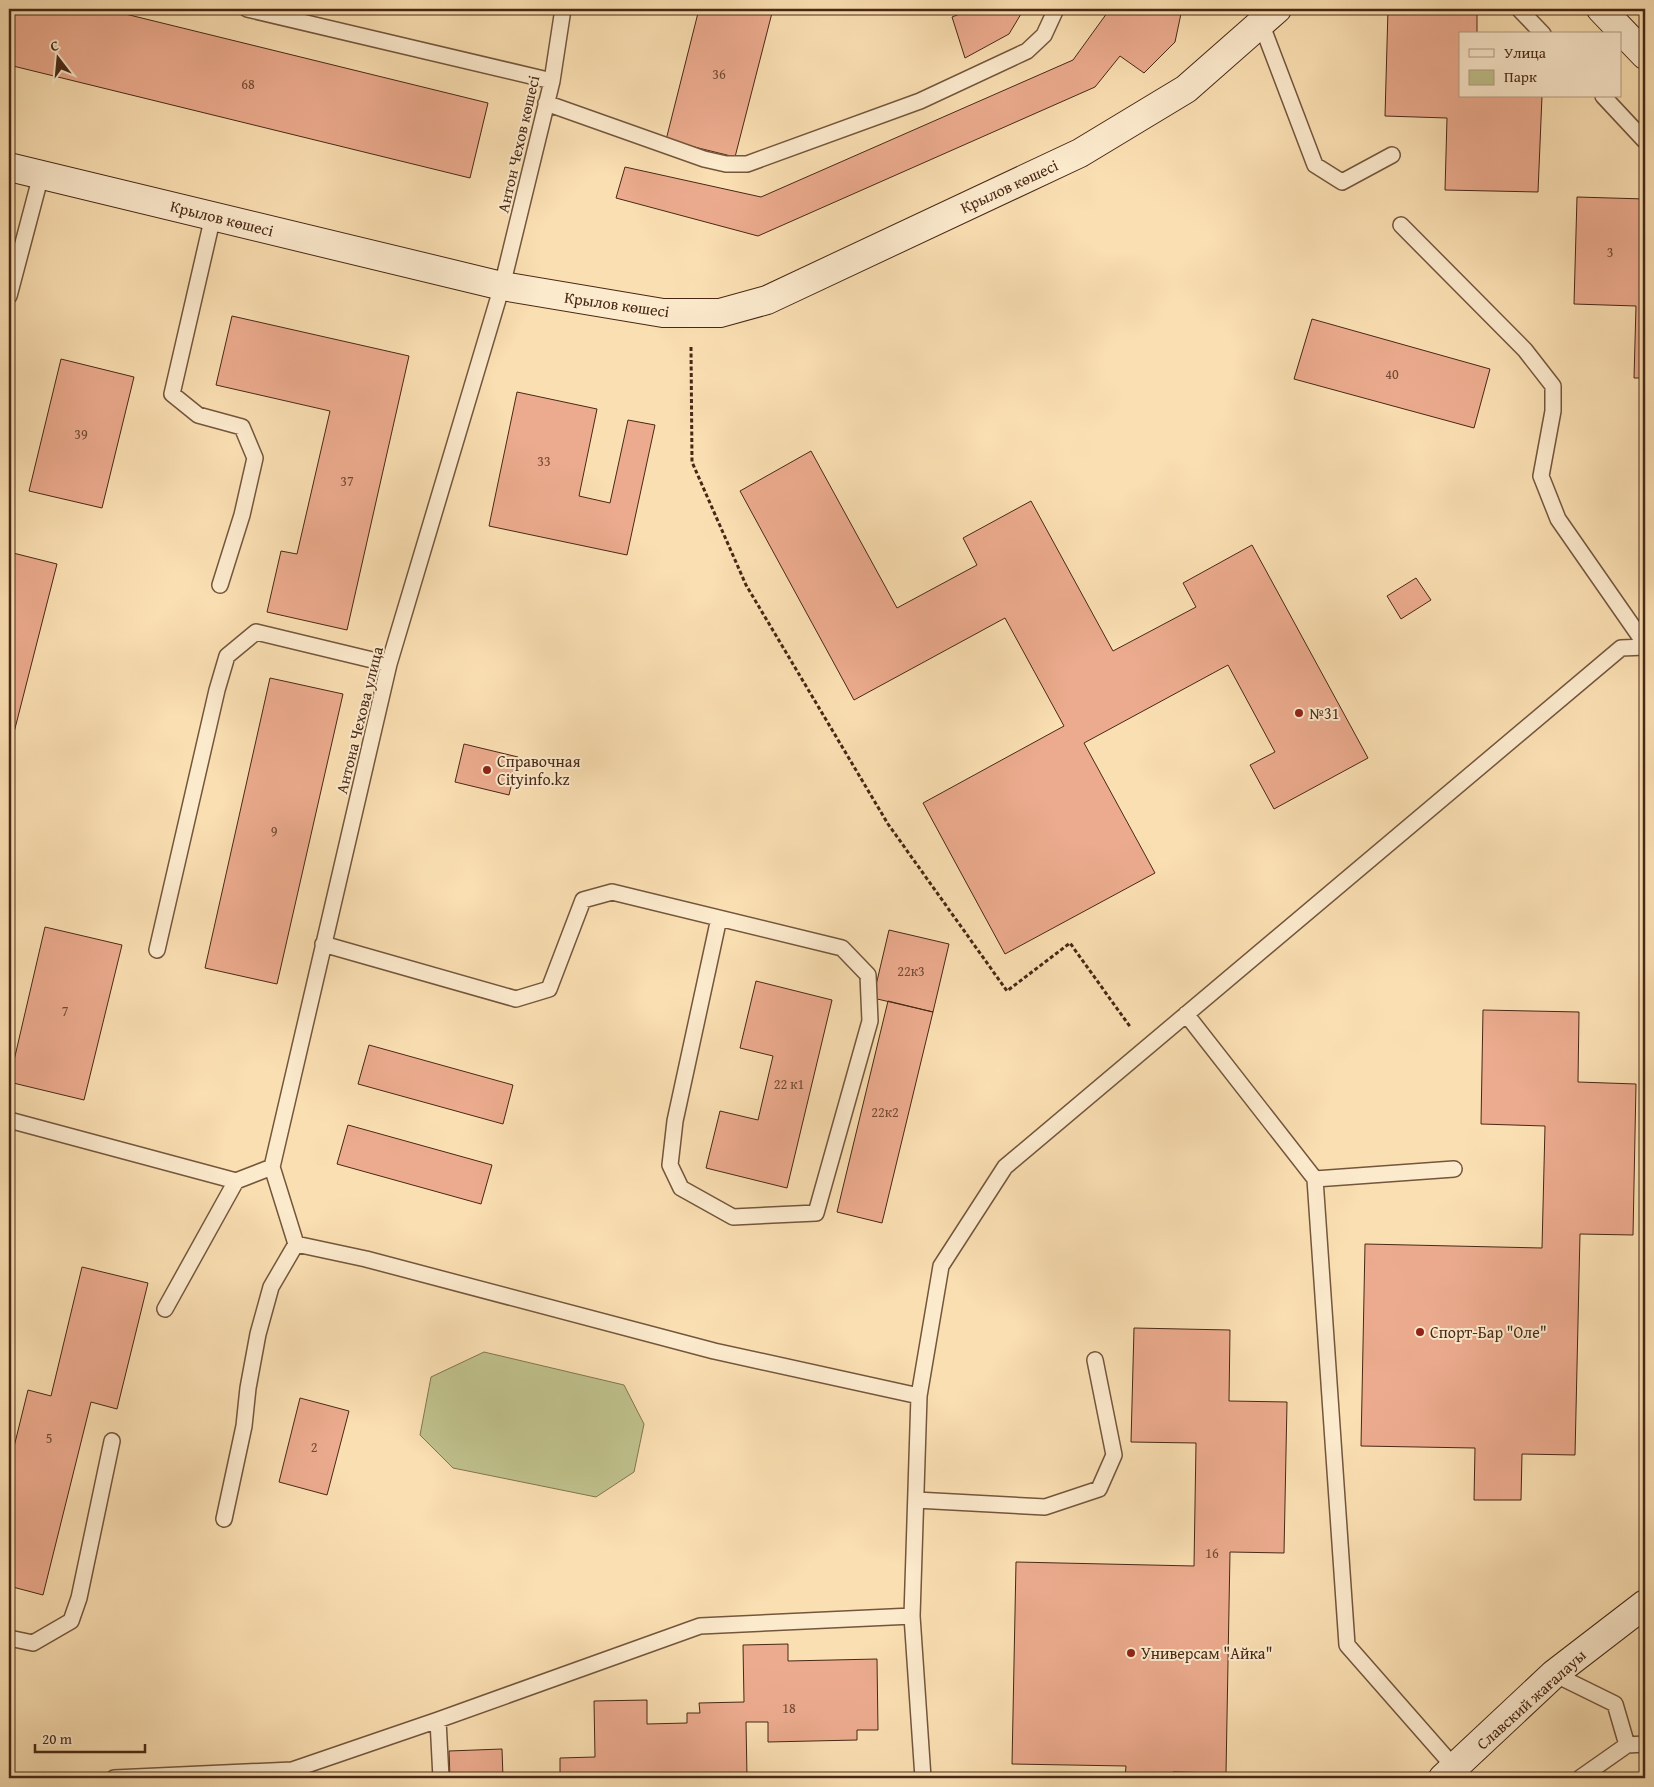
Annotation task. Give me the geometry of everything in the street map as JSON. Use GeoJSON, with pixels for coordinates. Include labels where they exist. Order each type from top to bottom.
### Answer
{"type":"FeatureCollection","features":[{"type":"Feature","properties":{"kind":"main road"},"geometry":{"type":"LineString","coordinates":[[1601,9],[1645,55]]}},
{"type":"Feature","properties":{"kind":"main road","name":"Крылов көшесі"},"geometry":{"type":"LineString","coordinates":[[9,167],[502,286],[663,313],[720,313],[767,300],[1080,153],[1186,89],[1269,16]]}},
{"type":"Feature","properties":{"kind":"main road","name":"Славский жағалауы"},"geometry":{"type":"LineString","coordinates":[[1449,1773],[1554,1674],[1640,1614]]}},
{"type":"Feature","properties":{"kind":"lane"},"geometry":{"type":"LineString","coordinates":[[247,9],[552,81]]}},
{"type":"Feature","properties":{"kind":"lane","name":"Антон Чехов көшесі"},"geometry":{"type":"LineString","coordinates":[[502,286],[552,81],[563,9]]}},
{"type":"Feature","properties":{"kind":"lane"},"geometry":{"type":"LineString","coordinates":[[546,103],[704,159],[726,164],[747,164],[920,101],[1027,52],[1044,35],[1056,9]]}},
{"type":"Feature","properties":{"kind":"lane"},"geometry":{"type":"LineString","coordinates":[[1519,9],[1541,32]]}},
{"type":"Feature","properties":{"kind":"lane"},"geometry":{"type":"LineString","coordinates":[[1269,16],[1315,165],[1342,182],[1392,155]]}},
{"type":"Feature","properties":{"kind":"lane"},"geometry":{"type":"LineString","coordinates":[[1605,98],[1645,141]]}},
{"type":"Feature","properties":{"kind":"lane"},"geometry":{"type":"LineString","coordinates":[[9,296],[41,175]]}},
{"type":"Feature","properties":{"kind":"lane"},"geometry":{"type":"LineString","coordinates":[[213,216],[172,394],[198,415],[242,427],[255,458],[242,515],[220,585]]}},
{"type":"Feature","properties":{"kind":"lane"},"geometry":{"type":"LineString","coordinates":[[923,1778],[912,1616],[919,1396],[941,1266],[1005,1167],[1621,648],[1645,645],[1558,519],[1541,476],[1553,411],[1553,386],[1525,350],[1400,225]]}},
{"type":"Feature","properties":{"kind":"lane","name":"Антона Чехова улица"},"geometry":{"type":"LineString","coordinates":[[272,1167],[389,664],[502,286]]}},
{"type":"Feature","properties":{"kind":"lane"},"geometry":{"type":"LineString","coordinates":[[157,950],[217,690],[227,656],[256,632],[389,664]]}},
{"type":"Feature","properties":{"kind":"lane"},"geometry":{"type":"LineString","coordinates":[[324,944],[516,999],[549,990],[583,900],[612,892],[719,918],[842,948],[868,975],[870,1021],[816,1213],[733,1217],[681,1188],[670,1164],[675,1121],[719,918]]}},
{"type":"Feature","properties":{"kind":"lane"},"geometry":{"type":"LineString","coordinates":[[1186,1014],[1315,1179],[1347,1645],[1449,1773]]}},
{"type":"Feature","properties":{"kind":"lane"},"geometry":{"type":"LineString","coordinates":[[9,1120],[236,1181],[272,1167],[296,1244],[271,1287],[258,1334],[248,1388],[244,1426],[224,1518]]}},
{"type":"Feature","properties":{"kind":"lane"},"geometry":{"type":"LineString","coordinates":[[1315,1179],[1454,1169]]}},
{"type":"Feature","properties":{"kind":"lane"},"geometry":{"type":"LineString","coordinates":[[165,1309],[236,1181]]}},
{"type":"Feature","properties":{"kind":"lane"},"geometry":{"type":"LineString","coordinates":[[296,1244],[366,1259],[714,1351],[919,1396]]}},
{"type":"Feature","properties":{"kind":"lane"},"geometry":{"type":"LineString","coordinates":[[916,1500],[1045,1507],[1099,1489],[1114,1454],[1095,1360]]}},
{"type":"Feature","properties":{"kind":"lane"},"geometry":{"type":"LineString","coordinates":[[9,1638],[33,1643],[70,1621],[79,1598],[112,1442]]}},
{"type":"Feature","properties":{"kind":"lane"},"geometry":{"type":"LineString","coordinates":[[114,1778],[292,1770],[700,1626],[912,1616]]}},
{"type":"Feature","properties":{"kind":"lane"},"geometry":{"type":"LineString","coordinates":[[1554,1674],[1615,1704],[1627,1745]]}},
{"type":"Feature","properties":{"kind":"lane"},"geometry":{"type":"LineString","coordinates":[[438,1720],[441,1778]]}},
{"type":"Feature","properties":{"kind":"lane"},"geometry":{"type":"LineString","coordinates":[[1580,1778],[1627,1745],[1645,1744]]}},
{"type":"Feature","properties":{"kind":"path"},"geometry":{"type":"LineString","coordinates":[[691,313],[692,462],[746,585],[888,824],[1007,991],[1070,943],[1146,1048]]}},
{"type":"Feature","properties":{"kind":"green space"},"geometry":{"type":"Polygon","coordinates":[[[484,1352],[624,1385],[644,1424],[634,1472],[596,1497],[453,1468],[420,1435],[431,1377],[484,1352]]]}},
{"type":"Feature","properties":{"kind":"building"},"geometry":{"type":"Polygon","coordinates":[[[9,9],[105,9],[488,103],[470,178],[9,65],[9,9]]]}},
{"type":"Feature","properties":{"kind":"building"},"geometry":{"type":"Polygon","coordinates":[[[699,9],[773,9],[735,157],[666,140],[699,9]]]}},
{"type":"Feature","properties":{"kind":"building"},"geometry":{"type":"Polygon","coordinates":[[[972,9],[1024,9],[1009,34],[965,58],[952,17],[972,9]]]}},
{"type":"Feature","properties":{"kind":"building"},"geometry":{"type":"Polygon","coordinates":[[[1097,9],[1182,9],[1175,42],[1144,73],[1120,56],[1095,87],[758,236],[616,198],[625,167],[761,197],[1073,60],[1107,13],[1097,9]]]}},
{"type":"Feature","properties":{"kind":"building"},"geometry":{"type":"Polygon","coordinates":[[[1388,9],[1477,11],[1477,32],[1459,32],[1459,98],[1542,98],[1538,192],[1445,190],[1447,118],[1385,116],[1388,9]]]}},
{"type":"Feature","properties":{"kind":"building"},"geometry":{"type":"Polygon","coordinates":[[[1577,197],[1645,199],[1645,378],[1634,378],[1636,306],[1574,304],[1577,197]]]}},
{"type":"Feature","properties":{"kind":"building"},"geometry":{"type":"Polygon","coordinates":[[[232,316],[409,356],[347,630],[267,612],[281,551],[297,554],[330,411],[216,385],[232,316]]]}},
{"type":"Feature","properties":{"kind":"building"},"geometry":{"type":"Polygon","coordinates":[[[1312,319],[1490,369],[1474,428],[1294,379],[1312,319]]]}},
{"type":"Feature","properties":{"kind":"building"},"geometry":{"type":"Polygon","coordinates":[[[61,359],[134,377],[102,508],[29,491],[61,359]]]}},
{"type":"Feature","properties":{"kind":"building"},"geometry":{"type":"Polygon","coordinates":[[[517,392],[597,409],[579,496],[610,503],[628,420],[655,425],[627,555],[489,526],[517,392]]]}},
{"type":"Feature","properties":{"kind":"building","name":"№31"},"geometry":{"type":"Polygon","coordinates":[[[811,451],[897,608],[977,565],[963,538],[1031,501],[1113,651],[1196,607],[1183,583],[1252,545],[1368,758],[1274,809],[1250,765],[1275,752],[1228,665],[1084,743],[1155,873],[1005,954],[923,803],[1064,726],[1005,618],[854,700],[740,491],[811,451]]]}},
{"type":"Feature","properties":{"kind":"building"},"geometry":{"type":"Polygon","coordinates":[[[9,552],[57,564],[9,752],[9,552]]]}},
{"type":"Feature","properties":{"kind":"building"},"geometry":{"type":"Polygon","coordinates":[[[1416,578],[1431,600],[1401,619],[1387,596],[1416,578]]]}},
{"type":"Feature","properties":{"kind":"building"},"geometry":{"type":"Polygon","coordinates":[[[270,678],[343,694],[277,984],[205,968],[270,678]]]}},
{"type":"Feature","properties":{"kind":"building","name":"Справочная Cityinfo.kz"},"geometry":{"type":"Polygon","coordinates":[[[464,744],[518,757],[509,795],[455,782],[464,744]]]}},
{"type":"Feature","properties":{"kind":"building"},"geometry":{"type":"Polygon","coordinates":[[[45,927],[122,945],[84,1100],[9,1082],[45,927]]]}},
{"type":"Feature","properties":{"kind":"building"},"geometry":{"type":"Polygon","coordinates":[[[889,930],[949,944],[933,1012],[873,998],[889,930]]]}},
{"type":"Feature","properties":{"kind":"building"},"geometry":{"type":"Polygon","coordinates":[[[756,981],[832,1000],[787,1188],[706,1168],[720,1111],[758,1120],[773,1056],[740,1048],[756,981]]]}},
{"type":"Feature","properties":{"kind":"building"},"geometry":{"type":"Polygon","coordinates":[[[888,1001],[933,1012],[882,1223],[837,1212],[888,1001]]]}},
{"type":"Feature","properties":{"kind":"building"},"geometry":{"type":"Polygon","coordinates":[[[1483,1010],[1579,1012],[1578,1082],[1636,1084],[1633,1235],[1580,1234],[1575,1455],[1522,1454],[1521,1500],[1474,1500],[1475,1448],[1361,1446],[1365,1244],[1542,1248],[1545,1126],[1481,1124],[1483,1010]]]}},
{"type":"Feature","properties":{"kind":"building"},"geometry":{"type":"Polygon","coordinates":[[[369,1045],[513,1085],[503,1124],[358,1084],[369,1045]]]}},
{"type":"Feature","properties":{"kind":"building"},"geometry":{"type":"Polygon","coordinates":[[[348,1125],[492,1165],[481,1204],[337,1164],[348,1125]]]}},
{"type":"Feature","properties":{"kind":"building"},"geometry":{"type":"Polygon","coordinates":[[[82,1267],[148,1283],[117,1409],[91,1402],[43,1595],[9,1586],[9,1467],[28,1390],[51,1396],[82,1267]]]}},
{"type":"Feature","properties":{"kind":"building"},"geometry":{"type":"Polygon","coordinates":[[[1134,1328],[1230,1330],[1229,1401],[1287,1402],[1284,1553],[1230,1552],[1226,1773],[1173,1772],[1172,1778],[1125,1778],[1126,1766],[1012,1764],[1016,1562],[1194,1566],[1196,1443],[1131,1442],[1134,1328]]]}},
{"type":"Feature","properties":{"kind":"building"},"geometry":{"type":"Polygon","coordinates":[[[300,1398],[349,1411],[327,1495],[279,1482],[300,1398]]]}},
{"type":"Feature","properties":{"kind":"building"},"geometry":{"type":"Polygon","coordinates":[[[788,1644],[788,1661],[877,1659],[878,1730],[857,1730],[857,1740],[768,1742],[768,1722],[746,1722],[747,1777],[560,1778],[560,1758],[595,1757],[594,1701],[647,1700],[647,1724],[687,1723],[687,1713],[700,1713],[699,1703],[744,1702],[743,1645],[788,1644]]]}},
{"type":"Feature","properties":{"kind":"building"},"geometry":{"type":"Polygon","coordinates":[[[502,1749],[503,1778],[450,1778],[449,1751],[502,1749]]]}},
{"type":"Feature","properties":{"kind":"place","name":"№31"},"geometry":{"type":"Point","coordinates":[1299,713]}},
{"type":"Feature","properties":{"kind":"place","name":"Справочная Cityinfo.kz"},"geometry":{"type":"Point","coordinates":[487,770]}},
{"type":"Feature","properties":{"kind":"place","name":"Спорт-Бар \"Оле\""},"geometry":{"type":"Point","coordinates":[1420,1332]}},
{"type":"Feature","properties":{"kind":"place","name":"Универсам \"Айка\""},"geometry":{"type":"Point","coordinates":[1131,1653]}}]}
